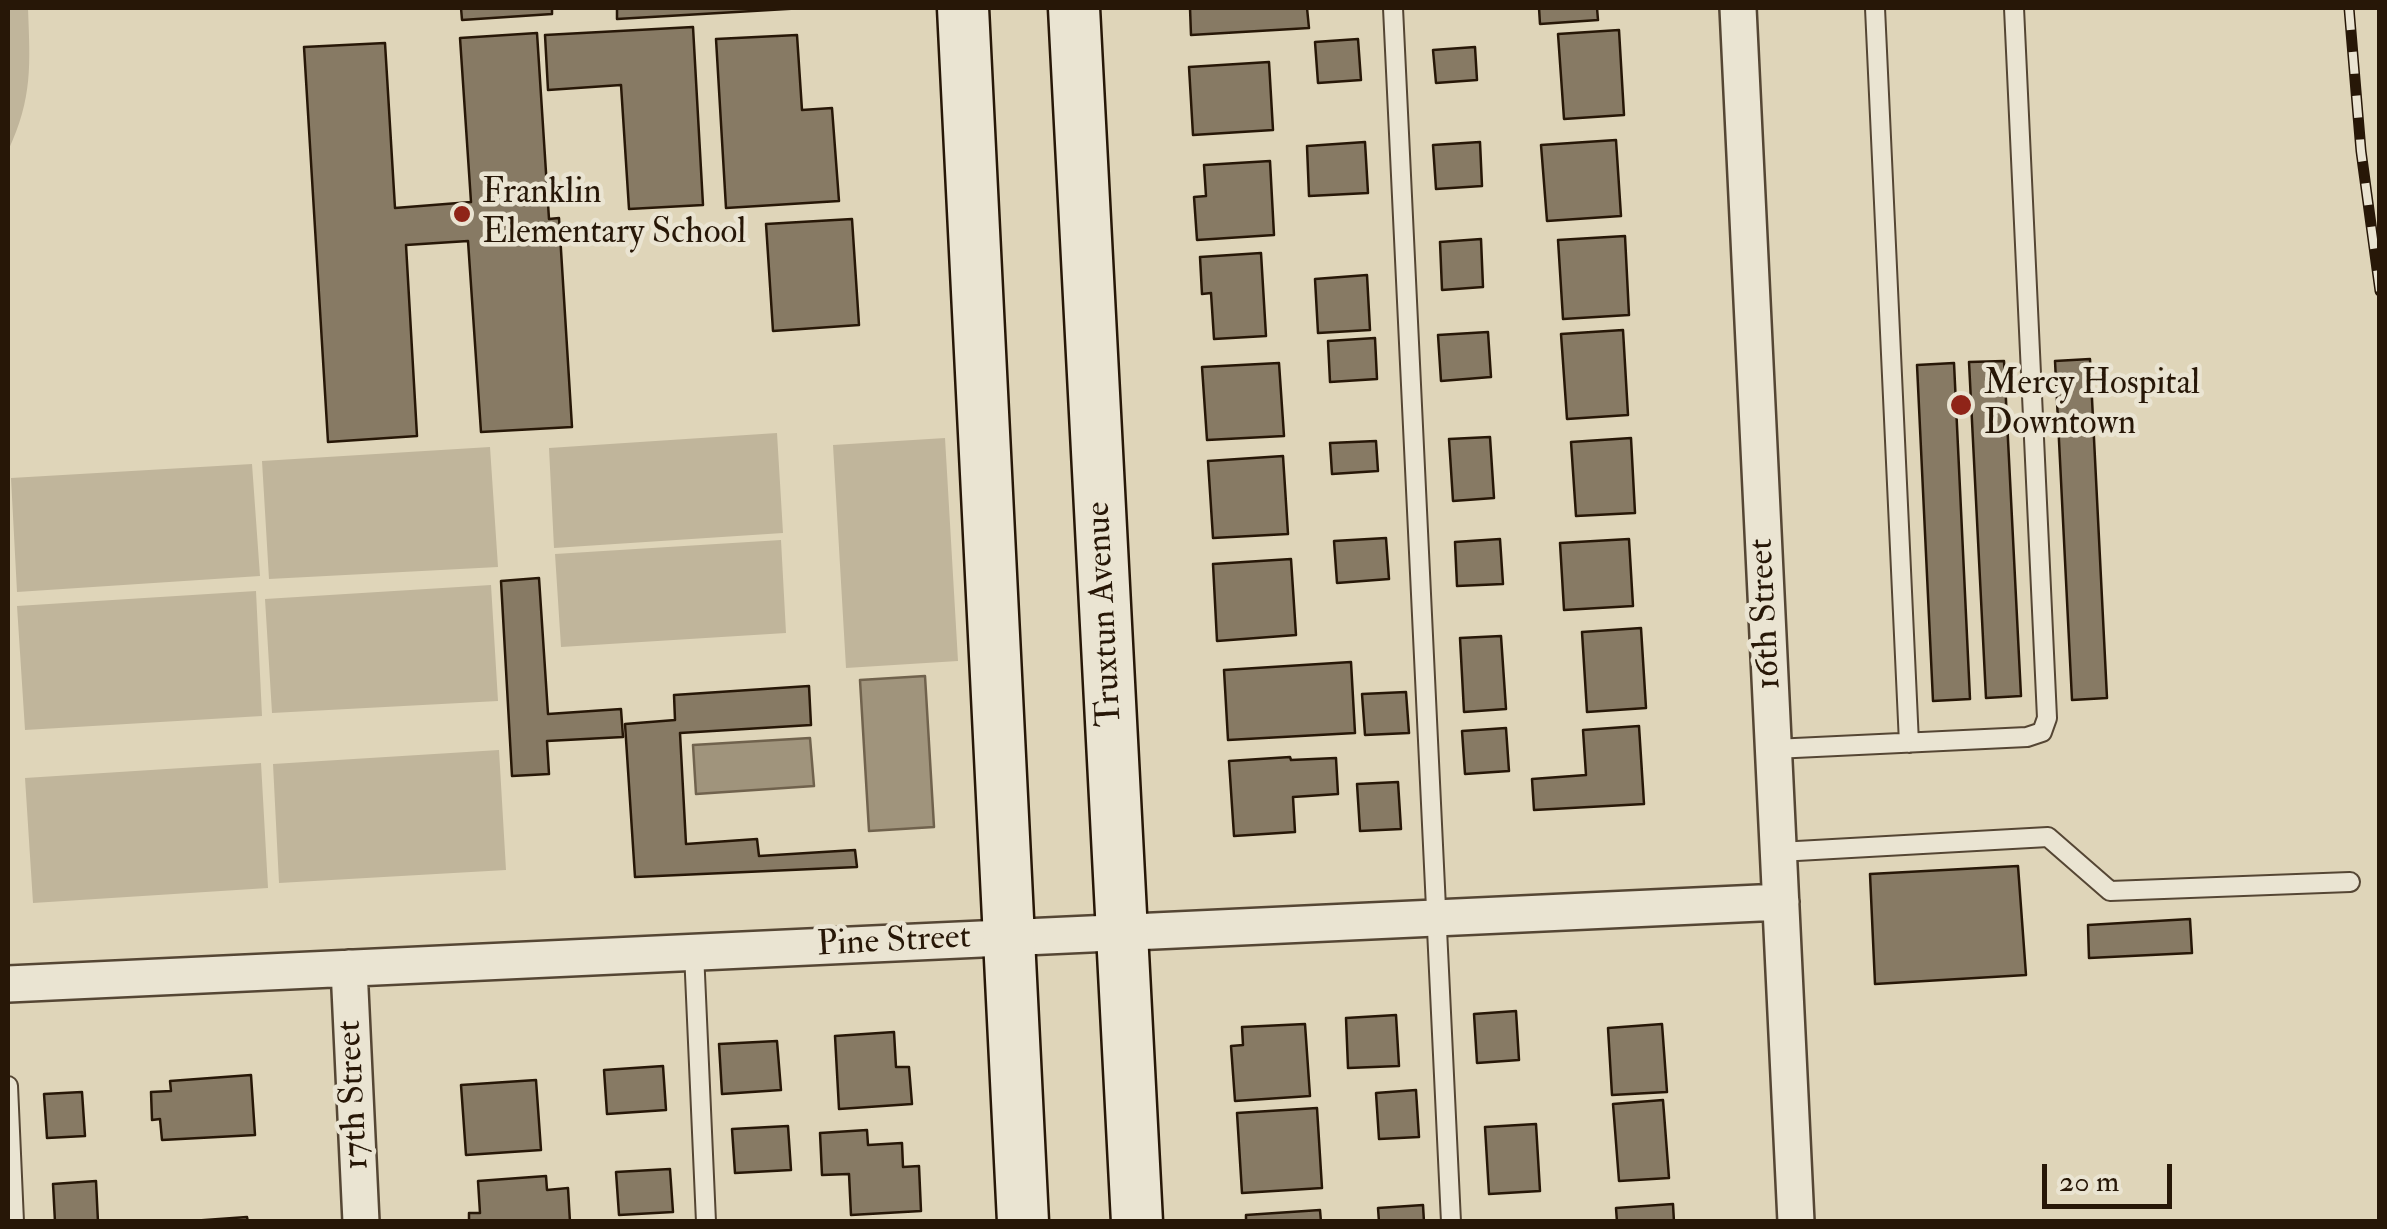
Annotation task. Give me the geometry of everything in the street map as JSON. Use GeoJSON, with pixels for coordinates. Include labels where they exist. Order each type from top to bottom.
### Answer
{"type":"FeatureCollection","features":[{"type":"Feature","properties":{"kind":"main road"},"geometry":{"type":"LineString","coordinates":[[963,8],[1024,1222]]}},
{"type":"Feature","properties":{"kind":"main road","name":"Truxtun Avenue"},"geometry":{"type":"LineString","coordinates":[[1074,8],[1137,1222]]}},
{"type":"Feature","properties":{"kind":"street","name":"16th Street"},"geometry":{"type":"LineString","coordinates":[[1738,8],[1796,1222]]}},
{"type":"Feature","properties":{"kind":"street","name":"Pine Street"},"geometry":{"type":"LineString","coordinates":[[8,984],[1781,902]]}},
{"type":"Feature","properties":{"kind":"street","name":"17th Street"},"geometry":{"type":"LineString","coordinates":[[349,968],[361,1222]]}},
{"type":"Feature","properties":{"kind":"lane"},"geometry":{"type":"LineString","coordinates":[[1393,8],[1451,1222]]}},
{"type":"Feature","properties":{"kind":"lane"},"geometry":{"type":"LineString","coordinates":[[1875,8],[1909,743]]}},
{"type":"Feature","properties":{"kind":"lane"},"geometry":{"type":"LineString","coordinates":[[1774,749],[2027,738],[2042,732],[2047,718],[2014,8]]}},
{"type":"Feature","properties":{"kind":"lane"},"geometry":{"type":"LineString","coordinates":[[1778,852],[2048,836],[2110,890],[2350,882]]}},
{"type":"Feature","properties":{"kind":"lane"},"geometry":{"type":"LineString","coordinates":[[694,952],[706,1222]]}},
{"type":"Feature","properties":{"kind":"lane"},"geometry":{"type":"LineString","coordinates":[[8,1086],[14,1222]]}},
{"type":"Feature","properties":{"kind":"shaded area"},"geometry":{"type":"Polygon","coordinates":[[[8,8],[28,8],[29,47],[26,97],[8,151],[8,8]]]}},
{"type":"Feature","properties":{"kind":"shaded area"},"geometry":{"type":"Polygon","coordinates":[[[777,433],[783,533],[554,548],[549,448],[777,433]]]}},
{"type":"Feature","properties":{"kind":"shaded area"},"geometry":{"type":"Polygon","coordinates":[[[945,438],[958,661],[846,668],[833,445],[945,438]]]}},
{"type":"Feature","properties":{"kind":"shaded area"},"geometry":{"type":"Polygon","coordinates":[[[490,447],[498,567],[269,579],[262,461],[490,447]]]}},
{"type":"Feature","properties":{"kind":"shaded area"},"geometry":{"type":"Polygon","coordinates":[[[252,464],[260,576],[17,592],[11,478],[252,464]]]}},
{"type":"Feature","properties":{"kind":"shaded area"},"geometry":{"type":"Polygon","coordinates":[[[781,540],[786,633],[561,647],[555,554],[781,540]]]}},
{"type":"Feature","properties":{"kind":"shaded area"},"geometry":{"type":"Polygon","coordinates":[[[491,585],[498,701],[272,713],[265,599],[491,585]]]}},
{"type":"Feature","properties":{"kind":"shaded area"},"geometry":{"type":"Polygon","coordinates":[[[256,591],[262,716],[25,730],[17,606],[256,591]]]}},
{"type":"Feature","properties":{"kind":"shaded area"},"geometry":{"type":"Polygon","coordinates":[[[925,676],[934,827],[869,831],[860,680],[925,676]]]}},
{"type":"Feature","properties":{"kind":"shaded area"},"geometry":{"type":"Polygon","coordinates":[[[810,738],[814,786],[696,794],[693,745],[810,738]]]}},
{"type":"Feature","properties":{"kind":"shaded area"},"geometry":{"type":"Polygon","coordinates":[[[499,750],[506,870],[279,883],[273,764],[499,750]]]}},
{"type":"Feature","properties":{"kind":"shaded area"},"geometry":{"type":"Polygon","coordinates":[[[261,763],[268,888],[33,903],[25,778],[261,763]]]}},
{"type":"Feature","properties":{"kind":"building"},"geometry":{"type":"Polygon","coordinates":[[[461,8],[552,8],[552,14],[462,20],[461,8]]]}},
{"type":"Feature","properties":{"kind":"building"},"geometry":{"type":"Polygon","coordinates":[[[617,8],[804,8],[617,19],[617,8]]]}},
{"type":"Feature","properties":{"kind":"building"},"geometry":{"type":"Polygon","coordinates":[[[1190,8],[1307,8],[1309,28],[1191,35],[1190,8]]]}},
{"type":"Feature","properties":{"kind":"building"},"geometry":{"type":"Polygon","coordinates":[[[1539,8],[1597,8],[1598,20],[1540,24],[1539,8]]]}},
{"type":"Feature","properties":{"kind":"building"},"geometry":{"type":"Polygon","coordinates":[[[693,27],[703,205],[629,209],[621,85],[548,90],[545,35],[693,27]]]}},
{"type":"Feature","properties":{"kind":"building"},"geometry":{"type":"Polygon","coordinates":[[[1619,30],[1624,115],[1564,119],[1558,34],[1619,30]]]}},
{"type":"Feature","properties":{"kind":"building"},"geometry":{"type":"Polygon","coordinates":[[[537,33],[549,219],[559,218],[572,427],[481,432],[468,241],[406,245],[417,436],[328,442],[304,47],[385,43],[395,208],[471,202],[460,38],[537,33]]]}},
{"type":"Feature","properties":{"kind":"building"},"geometry":{"type":"Polygon","coordinates":[[[797,35],[802,110],[832,108],[839,201],[726,208],[716,39],[797,35]]]}},
{"type":"Feature","properties":{"kind":"building"},"geometry":{"type":"Polygon","coordinates":[[[1358,39],[1361,80],[1318,83],[1315,42],[1358,39]]]}},
{"type":"Feature","properties":{"kind":"building"},"geometry":{"type":"Polygon","coordinates":[[[1475,47],[1477,80],[1436,83],[1433,50],[1475,47]]]}},
{"type":"Feature","properties":{"kind":"building"},"geometry":{"type":"Polygon","coordinates":[[[1269,62],[1273,130],[1193,135],[1189,67],[1269,62]]]}},
{"type":"Feature","properties":{"kind":"building"},"geometry":{"type":"Polygon","coordinates":[[[1616,140],[1621,216],[1547,221],[1541,145],[1616,140]]]}},
{"type":"Feature","properties":{"kind":"building"},"geometry":{"type":"Polygon","coordinates":[[[1365,142],[1368,193],[1309,196],[1307,146],[1365,142]]]}},
{"type":"Feature","properties":{"kind":"building"},"geometry":{"type":"Polygon","coordinates":[[[1480,142],[1482,186],[1436,189],[1433,145],[1480,142]]]}},
{"type":"Feature","properties":{"kind":"building"},"geometry":{"type":"Polygon","coordinates":[[[1270,161],[1274,235],[1197,240],[1194,197],[1206,196],[1204,165],[1270,161]]]}},
{"type":"Feature","properties":{"kind":"building"},"geometry":{"type":"Polygon","coordinates":[[[852,219],[859,325],[773,331],[766,224],[852,219]]]}},
{"type":"Feature","properties":{"kind":"building"},"geometry":{"type":"Polygon","coordinates":[[[1625,236],[1629,315],[1563,319],[1558,240],[1625,236]]]}},
{"type":"Feature","properties":{"kind":"building"},"geometry":{"type":"Polygon","coordinates":[[[1481,239],[1483,287],[1442,290],[1440,242],[1481,239]]]}},
{"type":"Feature","properties":{"kind":"building"},"geometry":{"type":"Polygon","coordinates":[[[1261,253],[1266,336],[1214,339],[1211,293],[1202,294],[1200,257],[1261,253]]]}},
{"type":"Feature","properties":{"kind":"building"},"geometry":{"type":"Polygon","coordinates":[[[1367,275],[1370,330],[1318,333],[1315,279],[1367,275]]]}},
{"type":"Feature","properties":{"kind":"building"},"geometry":{"type":"Polygon","coordinates":[[[1623,330],[1628,415],[1567,419],[1561,334],[1623,330]]]}},
{"type":"Feature","properties":{"kind":"building"},"geometry":{"type":"Polygon","coordinates":[[[1488,332],[1491,377],[1441,381],[1438,335],[1488,332]]]}},
{"type":"Feature","properties":{"kind":"building"},"geometry":{"type":"Polygon","coordinates":[[[1375,338],[1377,379],[1330,382],[1328,341],[1375,338]]]}},
{"type":"Feature","properties":{"kind":"building"},"geometry":{"type":"Polygon","coordinates":[[[2090,359],[2107,698],[2072,700],[2055,361],[2090,359]]]}},
{"type":"Feature","properties":{"kind":"building"},"geometry":{"type":"Polygon","coordinates":[[[2004,361],[2021,696],[1986,698],[1969,362],[2004,361]]]}},
{"type":"Feature","properties":{"kind":"building"},"geometry":{"type":"Polygon","coordinates":[[[1279,363],[1284,436],[1207,440],[1202,367],[1279,363]]]}},
{"type":"Feature","properties":{"kind":"building"},"geometry":{"type":"Polygon","coordinates":[[[1954,363],[1970,699],[1933,701],[1917,365],[1954,363]]]}},
{"type":"Feature","properties":{"kind":"building"},"geometry":{"type":"Polygon","coordinates":[[[1490,437],[1494,498],[1453,501],[1449,439],[1490,437]]]}},
{"type":"Feature","properties":{"kind":"building"},"geometry":{"type":"Polygon","coordinates":[[[1631,438],[1635,513],[1576,516],[1571,442],[1631,438]]]}},
{"type":"Feature","properties":{"kind":"building"},"geometry":{"type":"Polygon","coordinates":[[[1376,441],[1378,471],[1332,474],[1330,443],[1376,441]]]}},
{"type":"Feature","properties":{"kind":"building"},"geometry":{"type":"Polygon","coordinates":[[[1283,456],[1288,534],[1213,538],[1208,461],[1283,456]]]}},
{"type":"Feature","properties":{"kind":"building"},"geometry":{"type":"Polygon","coordinates":[[[1386,538],[1389,579],[1337,583],[1334,541],[1386,538]]]}},
{"type":"Feature","properties":{"kind":"building"},"geometry":{"type":"Polygon","coordinates":[[[1500,539],[1503,584],[1457,586],[1455,542],[1500,539]]]}},
{"type":"Feature","properties":{"kind":"building"},"geometry":{"type":"Polygon","coordinates":[[[1629,539],[1633,606],[1564,610],[1560,543],[1629,539]]]}},
{"type":"Feature","properties":{"kind":"building"},"geometry":{"type":"Polygon","coordinates":[[[1291,559],[1296,635],[1217,641],[1213,564],[1291,559]]]}},
{"type":"Feature","properties":{"kind":"building"},"geometry":{"type":"Polygon","coordinates":[[[539,578],[548,714],[621,709],[623,737],[547,741],[549,774],[512,776],[501,581],[539,578]]]}},
{"type":"Feature","properties":{"kind":"building"},"geometry":{"type":"Polygon","coordinates":[[[1641,628],[1646,708],[1587,712],[1582,632],[1641,628]]]}},
{"type":"Feature","properties":{"kind":"building"},"geometry":{"type":"Polygon","coordinates":[[[1501,636],[1506,709],[1464,712],[1460,638],[1501,636]]]}},
{"type":"Feature","properties":{"kind":"building"},"geometry":{"type":"Polygon","coordinates":[[[1351,662],[1355,733],[1228,740],[1224,670],[1351,662]]]}},
{"type":"Feature","properties":{"kind":"building"},"geometry":{"type":"Polygon","coordinates":[[[809,686],[811,725],[680,733],[686,844],[757,839],[759,856],[855,850],[857,867],[635,877],[625,724],[675,720],[674,695],[809,686]]]}},
{"type":"Feature","properties":{"kind":"building"},"geometry":{"type":"Polygon","coordinates":[[[1406,692],[1409,733],[1365,735],[1362,694],[1406,692]]]}},
{"type":"Feature","properties":{"kind":"building"},"geometry":{"type":"Polygon","coordinates":[[[1639,726],[1644,804],[1534,810],[1532,779],[1586,775],[1583,730],[1639,726]]]}},
{"type":"Feature","properties":{"kind":"building"},"geometry":{"type":"Polygon","coordinates":[[[1506,728],[1509,771],[1465,774],[1462,731],[1506,728]]]}},
{"type":"Feature","properties":{"kind":"building"},"geometry":{"type":"Polygon","coordinates":[[[1336,758],[1338,794],[1293,797],[1295,832],[1234,836],[1229,761],[1336,758]]]}},
{"type":"Feature","properties":{"kind":"building"},"geometry":{"type":"Polygon","coordinates":[[[1398,782],[1401,829],[1360,831],[1357,784],[1398,782]]]}},
{"type":"Feature","properties":{"kind":"building"},"geometry":{"type":"Polygon","coordinates":[[[2018,866],[2026,975],[1875,984],[1870,874],[2018,866]]]}},
{"type":"Feature","properties":{"kind":"building"},"geometry":{"type":"Polygon","coordinates":[[[2190,919],[2192,953],[2089,958],[2088,925],[2190,919]]]}},
{"type":"Feature","properties":{"kind":"building"},"geometry":{"type":"Polygon","coordinates":[[[1516,1011],[1519,1060],[1477,1063],[1474,1014],[1516,1011]]]}},
{"type":"Feature","properties":{"kind":"building"},"geometry":{"type":"Polygon","coordinates":[[[1396,1015],[1399,1066],[1348,1068],[1346,1018],[1396,1015]]]}},
{"type":"Feature","properties":{"kind":"building"},"geometry":{"type":"Polygon","coordinates":[[[1305,1024],[1310,1096],[1235,1101],[1231,1046],[1243,1045],[1242,1027],[1305,1024]]]}},
{"type":"Feature","properties":{"kind":"building"},"geometry":{"type":"Polygon","coordinates":[[[1662,1024],[1667,1092],[1612,1095],[1608,1028],[1662,1024]]]}},
{"type":"Feature","properties":{"kind":"building"},"geometry":{"type":"Polygon","coordinates":[[[894,1032],[896,1067],[909,1067],[912,1104],[839,1109],[835,1036],[894,1032]]]}},
{"type":"Feature","properties":{"kind":"building"},"geometry":{"type":"Polygon","coordinates":[[[777,1041],[781,1090],[722,1094],[719,1044],[777,1041]]]}},
{"type":"Feature","properties":{"kind":"building"},"geometry":{"type":"Polygon","coordinates":[[[663,1066],[666,1110],[607,1114],[604,1070],[663,1066]]]}},
{"type":"Feature","properties":{"kind":"building"},"geometry":{"type":"Polygon","coordinates":[[[251,1075],[255,1135],[162,1140],[160,1119],[152,1120],[151,1092],[171,1091],[170,1081],[251,1075]]]}},
{"type":"Feature","properties":{"kind":"building"},"geometry":{"type":"Polygon","coordinates":[[[536,1080],[541,1150],[466,1155],[461,1085],[536,1080]]]}},
{"type":"Feature","properties":{"kind":"building"},"geometry":{"type":"Polygon","coordinates":[[[1416,1090],[1419,1137],[1379,1139],[1376,1093],[1416,1090]]]}},
{"type":"Feature","properties":{"kind":"building"},"geometry":{"type":"Polygon","coordinates":[[[82,1092],[85,1136],[47,1138],[44,1094],[82,1092]]]}},
{"type":"Feature","properties":{"kind":"building"},"geometry":{"type":"Polygon","coordinates":[[[1663,1100],[1669,1178],[1619,1181],[1613,1104],[1663,1100]]]}},
{"type":"Feature","properties":{"kind":"building"},"geometry":{"type":"Polygon","coordinates":[[[1317,1108],[1322,1188],[1242,1193],[1237,1113],[1317,1108]]]}},
{"type":"Feature","properties":{"kind":"building"},"geometry":{"type":"Polygon","coordinates":[[[1536,1124],[1540,1191],[1489,1194],[1485,1127],[1536,1124]]]}},
{"type":"Feature","properties":{"kind":"building"},"geometry":{"type":"Polygon","coordinates":[[[788,1126],[791,1170],[735,1173],[732,1129],[788,1126]]]}},
{"type":"Feature","properties":{"kind":"building"},"geometry":{"type":"Polygon","coordinates":[[[867,1130],[868,1145],[902,1143],[903,1167],[919,1166],[921,1211],[851,1215],[849,1174],[822,1175],[820,1133],[867,1130]]]}},
{"type":"Feature","properties":{"kind":"building"},"geometry":{"type":"Polygon","coordinates":[[[670,1169],[673,1212],[619,1215],[616,1172],[670,1169]]]}},
{"type":"Feature","properties":{"kind":"building"},"geometry":{"type":"Polygon","coordinates":[[[546,1176],[547,1190],[568,1188],[570,1222],[469,1222],[469,1213],[480,1213],[478,1181],[546,1176]]]}},
{"type":"Feature","properties":{"kind":"building"},"geometry":{"type":"Polygon","coordinates":[[[96,1181],[98,1222],[55,1222],[53,1184],[96,1181]]]}},
{"type":"Feature","properties":{"kind":"building"},"geometry":{"type":"Polygon","coordinates":[[[1673,1204],[1674,1222],[1617,1222],[1616,1208],[1673,1204]]]}},
{"type":"Feature","properties":{"kind":"building"},"geometry":{"type":"Polygon","coordinates":[[[1423,1205],[1424,1222],[1379,1222],[1378,1208],[1423,1205]]]}},
{"type":"Feature","properties":{"kind":"building"},"geometry":{"type":"Polygon","coordinates":[[[1320,1210],[1321,1222],[1246,1222],[1246,1215],[1320,1210]]]}},
{"type":"Feature","properties":{"kind":"building"},"geometry":{"type":"Polygon","coordinates":[[[247,1217],[248,1222],[177,1222],[247,1217]]]}},
{"type":"Feature","properties":{"kind":"railway"},"geometry":{"type":"LineString","coordinates":[[2349,8],[2361,151],[2380,291]]}},
{"type":"Feature","properties":{"kind":"place","name":"Franklin Elementary School"},"geometry":{"type":"Point","coordinates":[462,214]}},
{"type":"Feature","properties":{"kind":"place","name":"Mercy Hospital Downtown"},"geometry":{"type":"Point","coordinates":[1961,405]}}]}
